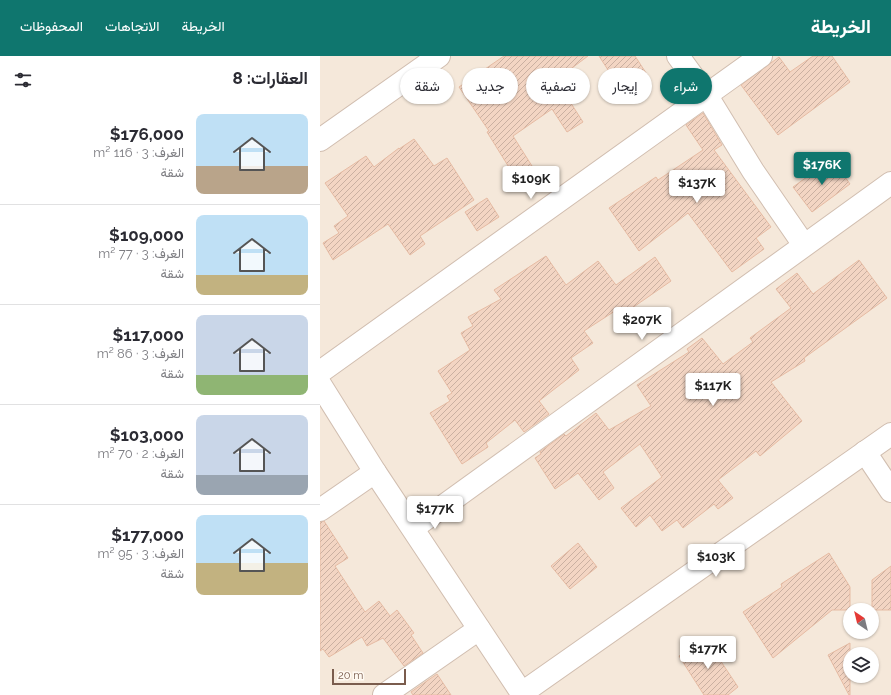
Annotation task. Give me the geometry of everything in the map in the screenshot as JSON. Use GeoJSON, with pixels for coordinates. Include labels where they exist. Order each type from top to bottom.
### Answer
{"type":"FeatureCollection","features":[{"type":"Feature","properties":{"kind":"street"},"geometry":{"type":"LineString","coordinates":[[320,140],[439,56]]}},
{"type":"Feature","properties":{"kind":"street"},"geometry":{"type":"LineString","coordinates":[[678,56],[687,68]]}},
{"type":"Feature","properties":{"kind":"street"},"geometry":{"type":"LineString","coordinates":[[712,92],[761,56]]}},
{"type":"Feature","properties":{"kind":"street"},"geometry":{"type":"LineString","coordinates":[[320,372],[696,104]]}},
{"type":"Feature","properties":{"kind":"street"},"geometry":{"type":"LineString","coordinates":[[712,104],[753,171],[804,246]]}},
{"type":"Feature","properties":{"kind":"street"},"geometry":{"type":"LineString","coordinates":[[414,528],[891,183]]}},
{"type":"Feature","properties":{"kind":"street"},"geometry":{"type":"LineString","coordinates":[[320,384],[376,472],[523,694],[891,434]]}},
{"type":"Feature","properties":{"kind":"street"},"geometry":{"type":"LineString","coordinates":[[865,452],[891,491]]}},
{"type":"Feature","properties":{"kind":"street"},"geometry":{"type":"LineString","coordinates":[[320,510],[376,472]]}},
{"type":"Feature","properties":{"kind":"street"},"geometry":{"type":"LineString","coordinates":[[384,695],[479,629]]}},
{"type":"Feature","properties":{"kind":"shaded area"},"geometry":{"type":"Polygon","coordinates":[[[320,56],[891,56],[891,695],[320,695],[320,56]]]}},
{"type":"Feature","properties":{"kind":"building"},"geometry":{"type":"Polygon","coordinates":[[[504,56],[588,56],[572,68],[526,68],[526,104],[571,104],[583,122],[567,132],[552,109],[513,136],[532,166],[515,177],[487,132],[489,131],[471,104],[518,104],[518,68],[487,68],[504,56]]]}},
{"type":"Feature","properties":{"kind":"building"},"geometry":{"type":"Polygon","coordinates":[[[599,56],[635,56],[643,68],[607,68],[599,56]]]}},
{"type":"Feature","properties":{"kind":"building"},"geometry":{"type":"Polygon","coordinates":[[[813,56],[832,56],[850,82],[778,135],[741,85],[779,57],[790,72],[813,56]]]}},
{"type":"Feature","properties":{"kind":"building"},"geometry":{"type":"Polygon","coordinates":[[[703,113],[722,145],[714,150],[771,227],[756,238],[764,249],[732,272],[688,213],[639,251],[609,208],[656,177],[658,180],[703,150],[686,125],[703,113]]]}},
{"type":"Feature","properties":{"kind":"building"},"geometry":{"type":"Polygon","coordinates":[[[414,139],[434,166],[447,158],[474,200],[420,236],[425,244],[410,255],[388,224],[333,260],[323,243],[339,233],[334,226],[348,216],[325,183],[366,156],[374,167],[399,148],[414,139]]]}},
{"type":"Feature","properties":{"kind":"building"},"geometry":{"type":"Polygon","coordinates":[[[832,159],[850,184],[812,212],[793,187],[832,159]]]}},
{"type":"Feature","properties":{"kind":"building"},"geometry":{"type":"Polygon","coordinates":[[[487,198],[499,217],[477,231],[465,212],[487,198]]]}},
{"type":"Feature","properties":{"kind":"building"},"geometry":{"type":"Polygon","coordinates":[[[546,256],[566,285],[598,261],[616,285],[655,257],[671,281],[622,315],[618,309],[584,331],[593,343],[571,358],[579,370],[539,401],[549,414],[524,432],[515,420],[486,443],[488,447],[462,464],[430,413],[450,401],[447,396],[452,393],[438,371],[470,350],[461,333],[473,326],[468,317],[501,299],[494,290],[546,256]]]}},
{"type":"Feature","properties":{"kind":"building"},"geometry":{"type":"Polygon","coordinates":[[[859,260],[887,298],[804,358],[805,361],[771,382],[802,421],[760,456],[756,451],[718,480],[733,498],[718,509],[714,504],[683,528],[677,520],[662,531],[650,515],[636,527],[621,508],[662,477],[640,444],[603,472],[614,488],[599,500],[578,473],[555,489],[535,458],[541,454],[540,452],[564,434],[566,436],[596,413],[609,430],[651,406],[637,385],[689,352],[687,349],[702,338],[723,364],[753,342],[750,338],[791,308],[776,289],[797,273],[813,294],[859,260]]]}},
{"type":"Feature","properties":{"kind":"building"},"geometry":{"type":"Polygon","coordinates":[[[324,521],[348,558],[335,566],[365,612],[379,601],[390,616],[397,610],[414,633],[411,635],[423,653],[404,666],[383,638],[367,646],[362,637],[329,657],[323,649],[320,651],[320,522],[324,521]]]}},
{"type":"Feature","properties":{"kind":"building"},"geometry":{"type":"Polygon","coordinates":[[[578,543],[597,567],[570,589],[551,566],[578,543]]]}},
{"type":"Feature","properties":{"kind":"building"},"geometry":{"type":"Polygon","coordinates":[[[829,553],[850,587],[850,603],[843,603],[843,610],[832,610],[773,658],[743,612],[782,587],[781,584],[829,553]]]}},
{"type":"Feature","properties":{"kind":"building"},"geometry":{"type":"Polygon","coordinates":[[[891,566],[891,610],[879,610],[879,603],[872,603],[872,580],[891,566]]]}},
{"type":"Feature","properties":{"kind":"building"},"geometry":{"type":"Polygon","coordinates":[[[706,639],[738,687],[728,695],[704,695],[679,656],[706,639]]]}},
{"type":"Feature","properties":{"kind":"building"},"geometry":{"type":"Polygon","coordinates":[[[850,643],[850,647],[843,647],[843,683],[850,683],[850,695],[849,695],[828,655],[850,643]]]}},
{"type":"Feature","properties":{"kind":"building"},"geometry":{"type":"Polygon","coordinates":[[[437,674],[451,695],[413,695],[411,692],[437,674]]]}}]}
